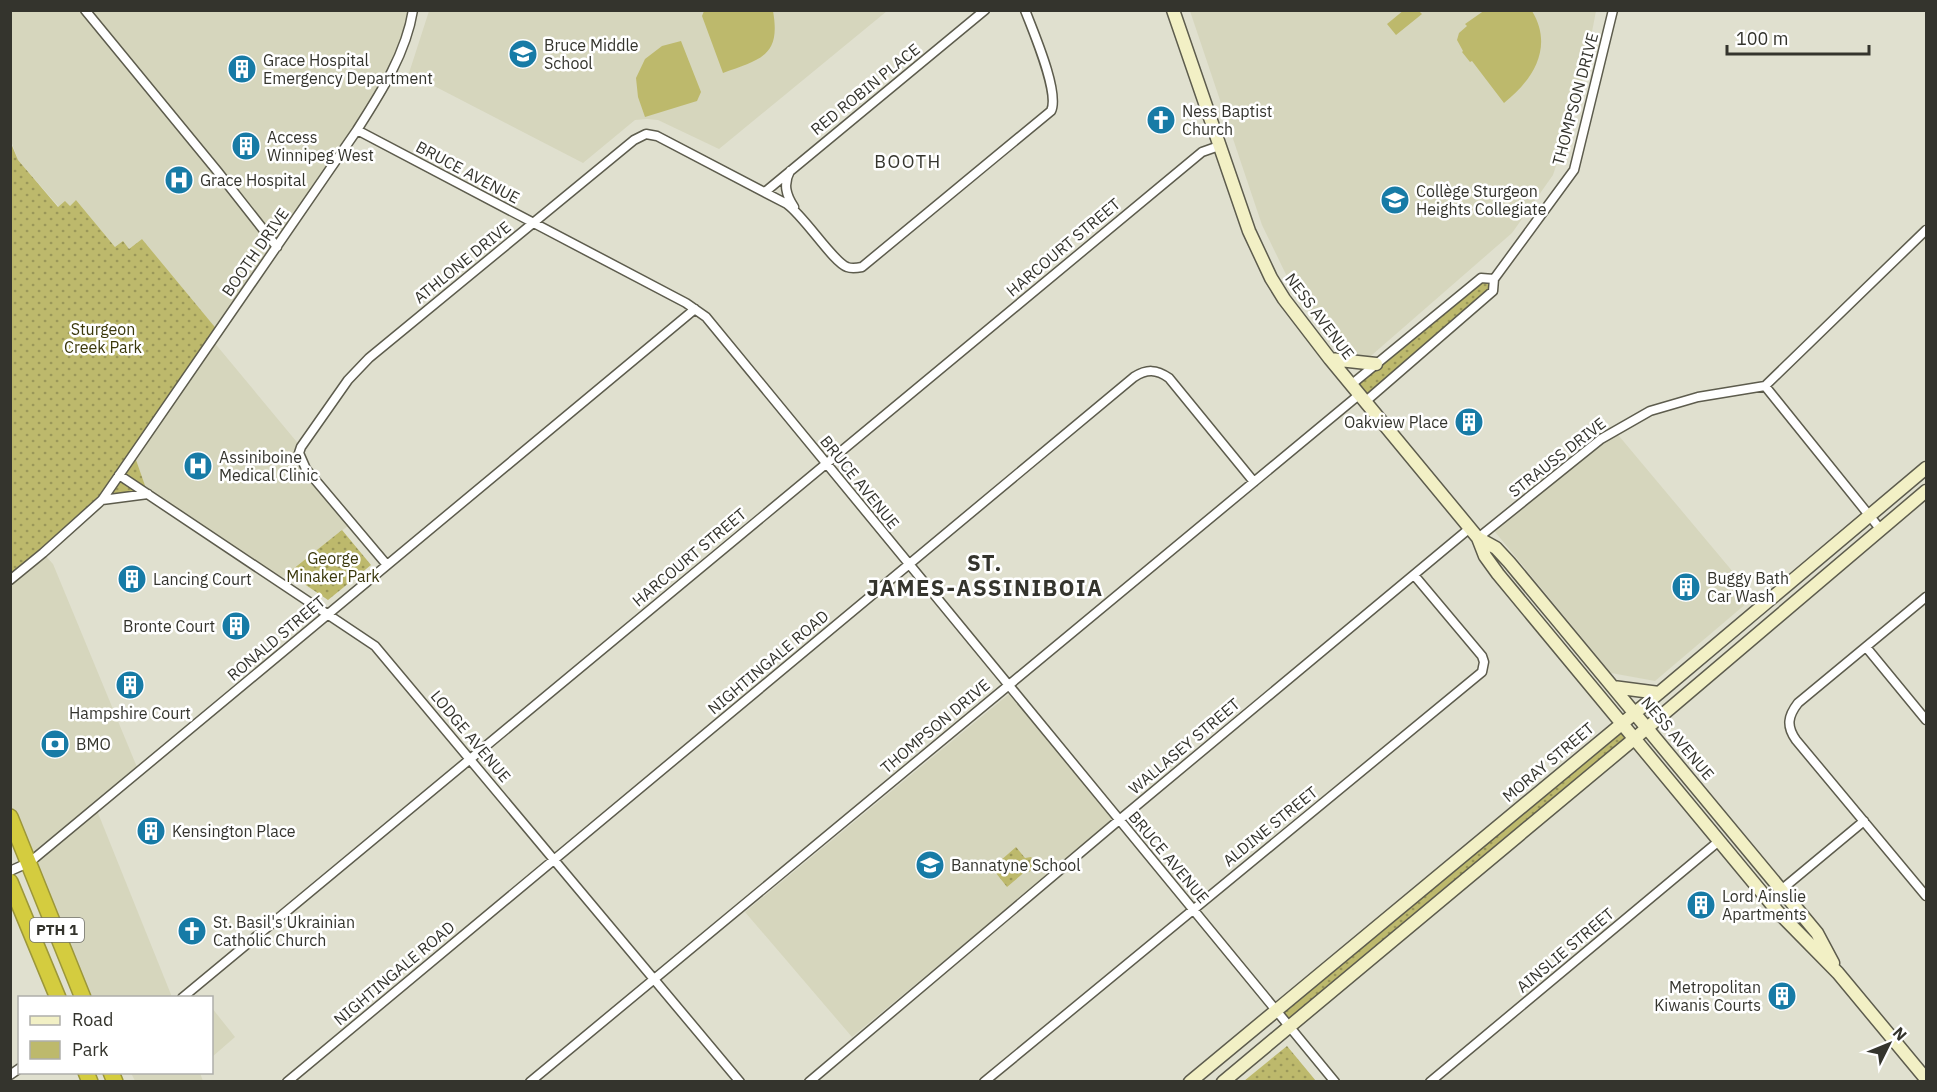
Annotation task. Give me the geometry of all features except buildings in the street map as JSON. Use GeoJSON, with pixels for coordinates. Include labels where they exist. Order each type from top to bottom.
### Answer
{"type":"FeatureCollection","features":[{"type":"Feature","properties":{"kind":"highway","name":"PTH 1"},"geometry":{"type":"LineString","coordinates":[[10,817],[82,996]]}},
{"type":"Feature","properties":{"kind":"highway","name":"PTH 1"},"geometry":{"type":"LineString","coordinates":[[10,882],[57,996]]}},
{"type":"Feature","properties":{"kind":"main road","name":"NESS AVENUE"},"geometry":{"type":"LineString","coordinates":[[1173,10],[1256,248],[1284,299],[1330,359],[1474,533],[1485,556],[1634,739],[1778,912],[1838,973],[1926,1079]]}},
{"type":"Feature","properties":{"kind":"main road"},"geometry":{"type":"LineString","coordinates":[[1330,359],[1376,364]]}},
{"type":"Feature","properties":{"kind":"main road","name":"MORAY STREET"},"geometry":{"type":"LineString","coordinates":[[1190,1082],[1926,468]]}},
{"type":"Feature","properties":{"kind":"main road"},"geometry":{"type":"LineString","coordinates":[[1223,1082],[1648,728],[1926,491]]}},
{"type":"Feature","properties":{"kind":"main road","name":"NESS AVENUE"},"geometry":{"type":"LineString","coordinates":[[1474,533],[1496,548],[1648,728],[1817,933],[1838,973]]}},
{"type":"Feature","properties":{"kind":"main road"},"geometry":{"type":"LineString","coordinates":[[1613,687],[1659,693]]}},
{"type":"Feature","properties":{"kind":"street"},"geometry":{"type":"LineString","coordinates":[[85,10],[277,247]]}},
{"type":"Feature","properties":{"kind":"street","name":"BOOTH DRIVE"},"geometry":{"type":"LineString","coordinates":[[10,580],[44,553],[102,500],[119,476],[357,130],[392,70],[407,33],[413,10]]}},
{"type":"Feature","properties":{"kind":"street","name":"RED ROBIN PLACE"},"geometry":{"type":"LineString","coordinates":[[765,192],[985,10]]}},
{"type":"Feature","properties":{"kind":"street","name":"ATHLONE DRIVE"},"geometry":{"type":"LineString","coordinates":[[791,170],[786,180],[787,195],[797,212],[841,264],[853,269],[862,267],[1051,111],[1054,106],[1053,89],[1025,10]]}},
{"type":"Feature","properties":{"kind":"street","name":"THOMPSON DRIVE"},"geometry":{"type":"LineString","coordinates":[[531,1082],[1359,393],[1493,291],[1494,279],[1574,170],[1613,10]]}},
{"type":"Feature","properties":{"kind":"street","name":"BRUCE AVENUE"},"geometry":{"type":"LineString","coordinates":[[357,130],[695,309],[718,330],[1335,1082]]}},
{"type":"Feature","properties":{"kind":"street","name":"ATHLONE DRIVE"},"geometry":{"type":"LineString","coordinates":[[387,565],[306,469],[299,453],[357,369],[634,140],[646,134],[657,136],[765,192],[797,212]]}},
{"type":"Feature","properties":{"kind":"street","name":"HARCOURT STREET"},"geometry":{"type":"LineString","coordinates":[[184,996],[1202,152],[1219,146]]}},
{"type":"Feature","properties":{"kind":"street"},"geometry":{"type":"LineString","coordinates":[[1881,530],[1765,386],[1926,230]]}},
{"type":"Feature","properties":{"kind":"street","name":"THOMPSON DRIVE"},"geometry":{"type":"LineString","coordinates":[[1359,393],[1376,364],[1481,278],[1494,279]]}},
{"type":"Feature","properties":{"kind":"street","name":"RONALD STREET"},"geometry":{"type":"LineString","coordinates":[[10,871],[30,862],[695,309]]}},
{"type":"Feature","properties":{"kind":"street","name":"NIGHTINGALE ROAD"},"geometry":{"type":"LineString","coordinates":[[287,1082],[1134,377],[1144,371],[1158,370],[1169,378],[1254,482]]}},
{"type":"Feature","properties":{"kind":"street","name":"STRAUSS DRIVE"},"geometry":{"type":"LineString","coordinates":[[1474,533],[1601,439],[1650,411],[1698,397],[1765,386]]}},
{"type":"Feature","properties":{"kind":"street","name":"LODGE AVENUE"},"geometry":{"type":"LineString","coordinates":[[119,476],[375,646],[740,1082]]}},
{"type":"Feature","properties":{"kind":"street"},"geometry":{"type":"LineString","coordinates":[[102,500],[148,495]]}},
{"type":"Feature","properties":{"kind":"street","name":"WALLASEY STREET"},"geometry":{"type":"LineString","coordinates":[[809,1082],[1414,575],[1474,533]]}},
{"type":"Feature","properties":{"kind":"street","name":"ALDINE STREET"},"geometry":{"type":"LineString","coordinates":[[984,1082],[1482,672],[1484,662],[1482,656],[1414,575]]}},
{"type":"Feature","properties":{"kind":"street"},"geometry":{"type":"LineString","coordinates":[[1926,597],[1798,703],[1791,714],[1789,724],[1796,740],[1926,894]]}},
{"type":"Feature","properties":{"kind":"street"},"geometry":{"type":"LineString","coordinates":[[1866,647],[1926,720]]}},
{"type":"Feature","properties":{"kind":"street"},"geometry":{"type":"LineString","coordinates":[[1781,890],[1864,821]]}},
{"type":"Feature","properties":{"kind":"street","name":"AINSLIE STREET"},"geometry":{"type":"LineString","coordinates":[[1430,1082],[1719,841]]}},
{"type":"Feature","properties":{"kind":"shaded area","name":"Collège Sturgeon Heights Collegiate"},"geometry":{"type":"Polygon","coordinates":[[[1596,10],[1581,89],[1553,175],[1512,233],[1357,368],[1296,295],[1262,225],[1190,11],[1596,10]]]}},
{"type":"Feature","properties":{"kind":"shaded area","name":"Grace Hospital"},"geometry":{"type":"Polygon","coordinates":[[[11,11],[413,11],[392,71],[219,332],[142,239],[129,249],[115,247],[76,200],[69,207],[59,207],[18,160],[11,141],[11,11]]]}},
{"type":"Feature","properties":{"kind":"shaded area"},"geometry":{"type":"Polygon","coordinates":[[[429,11],[887,11],[719,149],[658,120],[635,120],[583,163],[409,73],[429,11]]]}},
{"type":"Feature","properties":{"kind":"shaded area"},"geometry":{"type":"Polygon","coordinates":[[[213,341],[301,447],[305,461],[353,522],[277,581],[148,494],[134,454],[213,341]]]}},
{"type":"Feature","properties":{"kind":"shaded area"},"geometry":{"type":"Polygon","coordinates":[[[1614,430],[1754,597],[1655,681],[1611,673],[1491,527],[1614,430]]]}},
{"type":"Feature","properties":{"kind":"shaded area"},"geometry":{"type":"Polygon","coordinates":[[[43,553],[53,564],[139,772],[96,808],[172,996],[83,996],[11,817],[10,580],[43,553]]]}},
{"type":"Feature","properties":{"kind":"shaded area","name":"Bannatyne School"},"geometry":{"type":"Polygon","coordinates":[[[1009,694],[1114,819],[852,1037],[745,912],[1009,694]]]}},
{"type":"Feature","properties":{"kind":"shaded area"},"geometry":{"type":"Polygon","coordinates":[[[213,1009],[235,1037],[213,1056],[213,1009]]]}},
{"type":"Feature","properties":{"kind":"shaded area"},"geometry":{"type":"Polygon","coordinates":[[[132,1074],[200,1074],[203,1081],[135,1081],[132,1074]]]}},
{"type":"Feature","properties":{"kind":"green space"},"geometry":{"type":"Polygon","coordinates":[[[1404,10],[1419,11],[1422,14],[1396,35],[1387,24],[1404,10]]]}},
{"type":"Feature","properties":{"kind":"green space"},"geometry":{"type":"Polygon","coordinates":[[[1485,10],[1532,11],[1541,37],[1537,62],[1531,73],[1524,84],[1504,103],[1472,61],[1470,62],[1462,52],[1457,40],[1459,33],[1467,26],[1465,24],[1485,10]]]}},
{"type":"Feature","properties":{"kind":"green space"},"geometry":{"type":"Polygon","coordinates":[[[704,11],[773,11],[775,26],[771,47],[758,59],[723,73],[702,16],[704,11]]]}},
{"type":"Feature","properties":{"kind":"green space"},"geometry":{"type":"Polygon","coordinates":[[[681,41],[701,92],[697,101],[645,117],[638,97],[636,78],[645,59],[662,46],[681,41]]]}},
{"type":"Feature","properties":{"kind":"green space","name":"Sturgeon Creek Park"},"geometry":{"type":"Polygon","coordinates":[[[10,141],[18,160],[58,207],[65,201],[70,206],[76,200],[115,247],[123,241],[129,249],[142,239],[219,332],[134,454],[148,494],[102,500],[10,580],[10,141]]]}},
{"type":"Feature","properties":{"kind":"green space"},"geometry":{"type":"Polygon","coordinates":[[[1481,278],[1494,279],[1493,291],[1366,401],[1352,384],[1481,278]]]}},
{"type":"Feature","properties":{"kind":"green space","name":"George Minaker Park"},"geometry":{"type":"Polygon","coordinates":[[[342,530],[371,565],[328,600],[288,573],[342,530]]]}},
{"type":"Feature","properties":{"kind":"green space"},"geometry":{"type":"Polygon","coordinates":[[[1621,723],[1634,739],[1290,1027],[1276,1010],[1621,723]]]}},
{"type":"Feature","properties":{"kind":"green space"},"geometry":{"type":"Polygon","coordinates":[[[1016,847],[1025,858],[1031,857],[1038,865],[1029,872],[1027,870],[1007,887],[992,868],[1016,847]]]}},
{"type":"Feature","properties":{"kind":"green space"},"geometry":{"type":"Polygon","coordinates":[[[1287,1046],[1316,1081],[1244,1081],[1287,1046]]]}},
{"type":"Feature","properties":{"kind":"place","name":"Bruce Middle School"},"geometry":{"type":"Point","coordinates":[523,54]}},
{"type":"Feature","properties":{"kind":"place","name":"Grace Hospital Emergency Department"},"geometry":{"type":"Point","coordinates":[242,69]}},
{"type":"Feature","properties":{"kind":"place","name":"Ness Baptist Church"},"geometry":{"type":"Point","coordinates":[1161,120]}},
{"type":"Feature","properties":{"kind":"place","name":"Access Winnipeg West"},"geometry":{"type":"Point","coordinates":[246,146]}},
{"type":"Feature","properties":{"kind":"place","name":"Grace Hospital"},"geometry":{"type":"Point","coordinates":[179,180]}},
{"type":"Feature","properties":{"kind":"place","name":"Collège Sturgeon Heights Collegiate"},"geometry":{"type":"Point","coordinates":[1395,200]}},
{"type":"Feature","properties":{"kind":"place","name":"Oakview Place"},"geometry":{"type":"Point","coordinates":[1469,422]}},
{"type":"Feature","properties":{"kind":"place","name":"Assiniboine Medical Clinic"},"geometry":{"type":"Point","coordinates":[198,466]}},
{"type":"Feature","properties":{"kind":"place","name":"Lancing Court"},"geometry":{"type":"Point","coordinates":[132,579]}},
{"type":"Feature","properties":{"kind":"place","name":"Buggy Bath Car Wash"},"geometry":{"type":"Point","coordinates":[1686,587]}},
{"type":"Feature","properties":{"kind":"place","name":"Bronte Court"},"geometry":{"type":"Point","coordinates":[236,626]}},
{"type":"Feature","properties":{"kind":"place","name":"Hampshire Court"},"geometry":{"type":"Point","coordinates":[130,685]}},
{"type":"Feature","properties":{"kind":"place","name":"BMO"},"geometry":{"type":"Point","coordinates":[55,744]}},
{"type":"Feature","properties":{"kind":"place","name":"Kensington Place"},"geometry":{"type":"Point","coordinates":[151,831]}},
{"type":"Feature","properties":{"kind":"place","name":"Bannatyne School"},"geometry":{"type":"Point","coordinates":[930,865]}},
{"type":"Feature","properties":{"kind":"place","name":"Lord Ainslie Apartments"},"geometry":{"type":"Point","coordinates":[1701,905]}},
{"type":"Feature","properties":{"kind":"place","name":"St. Basil's Ukrainian Catholic Church"},"geometry":{"type":"Point","coordinates":[192,931]}},
{"type":"Feature","properties":{"kind":"place","name":"Metropolitan Kiwanis Courts"},"geometry":{"type":"Point","coordinates":[1782,996]}},
{"type":"Feature","properties":{"kind":"district","name":"BOOTH"},"geometry":{"type":"Point","coordinates":[908,162]}},
{"type":"Feature","properties":{"kind":"district","name":"ST. JAMES-ASSINIBOIA"},"geometry":{"type":"Point","coordinates":[985,576]}}]}
